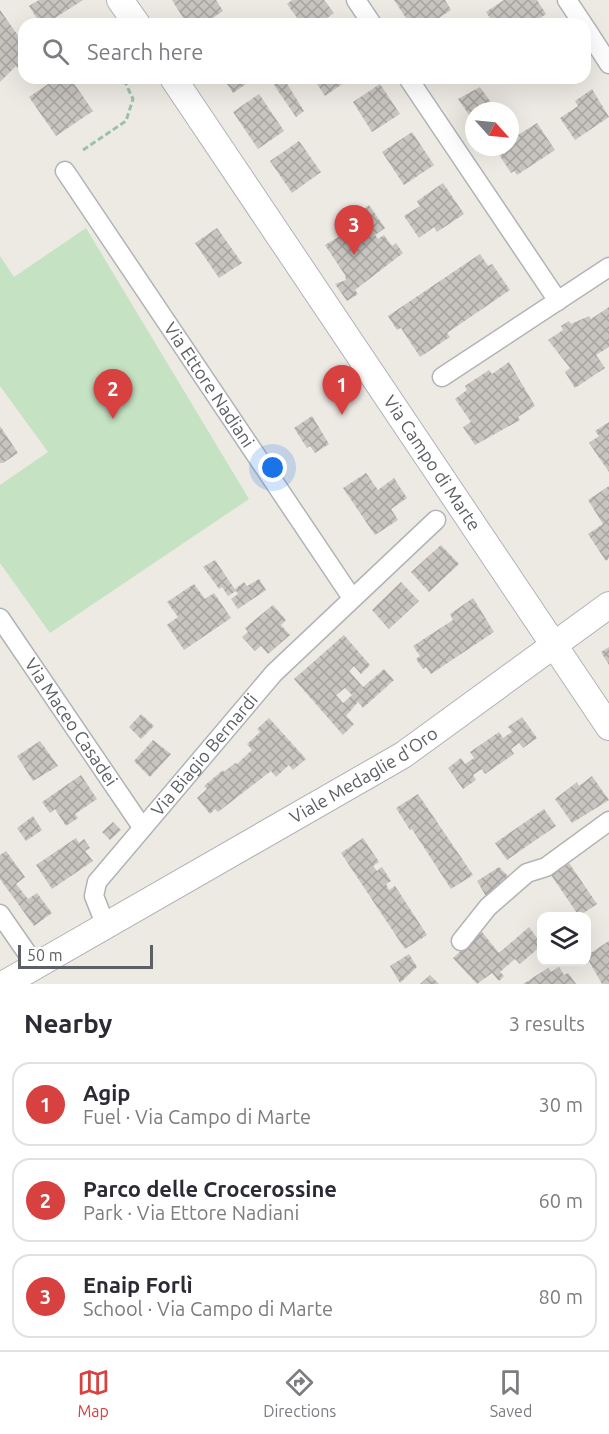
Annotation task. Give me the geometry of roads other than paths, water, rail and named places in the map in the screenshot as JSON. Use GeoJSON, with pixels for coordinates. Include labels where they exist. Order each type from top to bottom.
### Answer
{"type":"FeatureCollection","features":[{"type":"Feature","properties":{"kind":"main road"},"geometry":{"type":"LineString","coordinates":[[121,0],[133,18]]}},
{"type":"Feature","properties":{"kind":"main road","name":"Via Campo di Marte"},"geometry":{"type":"LineString","coordinates":[[177,84],[609,727]]}},
{"type":"Feature","properties":{"kind":"main road","name":"Viale Medaglie d'Oro"},"geometry":{"type":"LineString","coordinates":[[106,926],[404,754],[609,605]]}},
{"type":"Feature","properties":{"kind":"main road"},"geometry":{"type":"LineString","coordinates":[[4,984],[106,926]]}},
{"type":"Feature","properties":{"kind":"street"},"geometry":{"type":"LineString","coordinates":[[356,0],[368,18]]}},
{"type":"Feature","properties":{"kind":"street"},"geometry":{"type":"LineString","coordinates":[[567,0],[579,18]]}},
{"type":"Feature","properties":{"kind":"street"},"geometry":{"type":"LineString","coordinates":[[591,36],[609,63]]}},
{"type":"Feature","properties":{"kind":"street"},"geometry":{"type":"LineString","coordinates":[[412,84],[558,301]]}},
{"type":"Feature","properties":{"kind":"street","name":"Via Ettore Nadiani"},"geometry":{"type":"LineString","coordinates":[[65,171],[352,598]]}},
{"type":"Feature","properties":{"kind":"street"},"geometry":{"type":"LineString","coordinates":[[442,377],[609,267]]}},
{"type":"Feature","properties":{"kind":"street","name":"Via Biagio Bernardi"},"geometry":{"type":"LineString","coordinates":[[106,926],[94,896],[97,882],[274,673],[436,520]]}},
{"type":"Feature","properties":{"kind":"street","name":"Via Maceo Casadei"},"geometry":{"type":"LineString","coordinates":[[0,618],[142,827]]}},
{"type":"Feature","properties":{"kind":"street"},"geometry":{"type":"LineString","coordinates":[[461,941],[488,907],[513,884],[527,873],[546,867],[609,821]]}},
{"type":"Feature","properties":{"kind":"street"},"geometry":{"type":"LineString","coordinates":[[0,914],[36,966]]}},
{"type":"Feature","properties":{"kind":"place","name":"Enaip Forlì"},"geometry":{"type":"Point","coordinates":[354,255]}},
{"type":"Feature","properties":{"kind":"place","name":"Agip"},"geometry":{"type":"Point","coordinates":[342,415]}},
{"type":"Feature","properties":{"kind":"place","name":"Parco delle Crocerossine"},"geometry":{"type":"Point","coordinates":[113,419]}}]}
